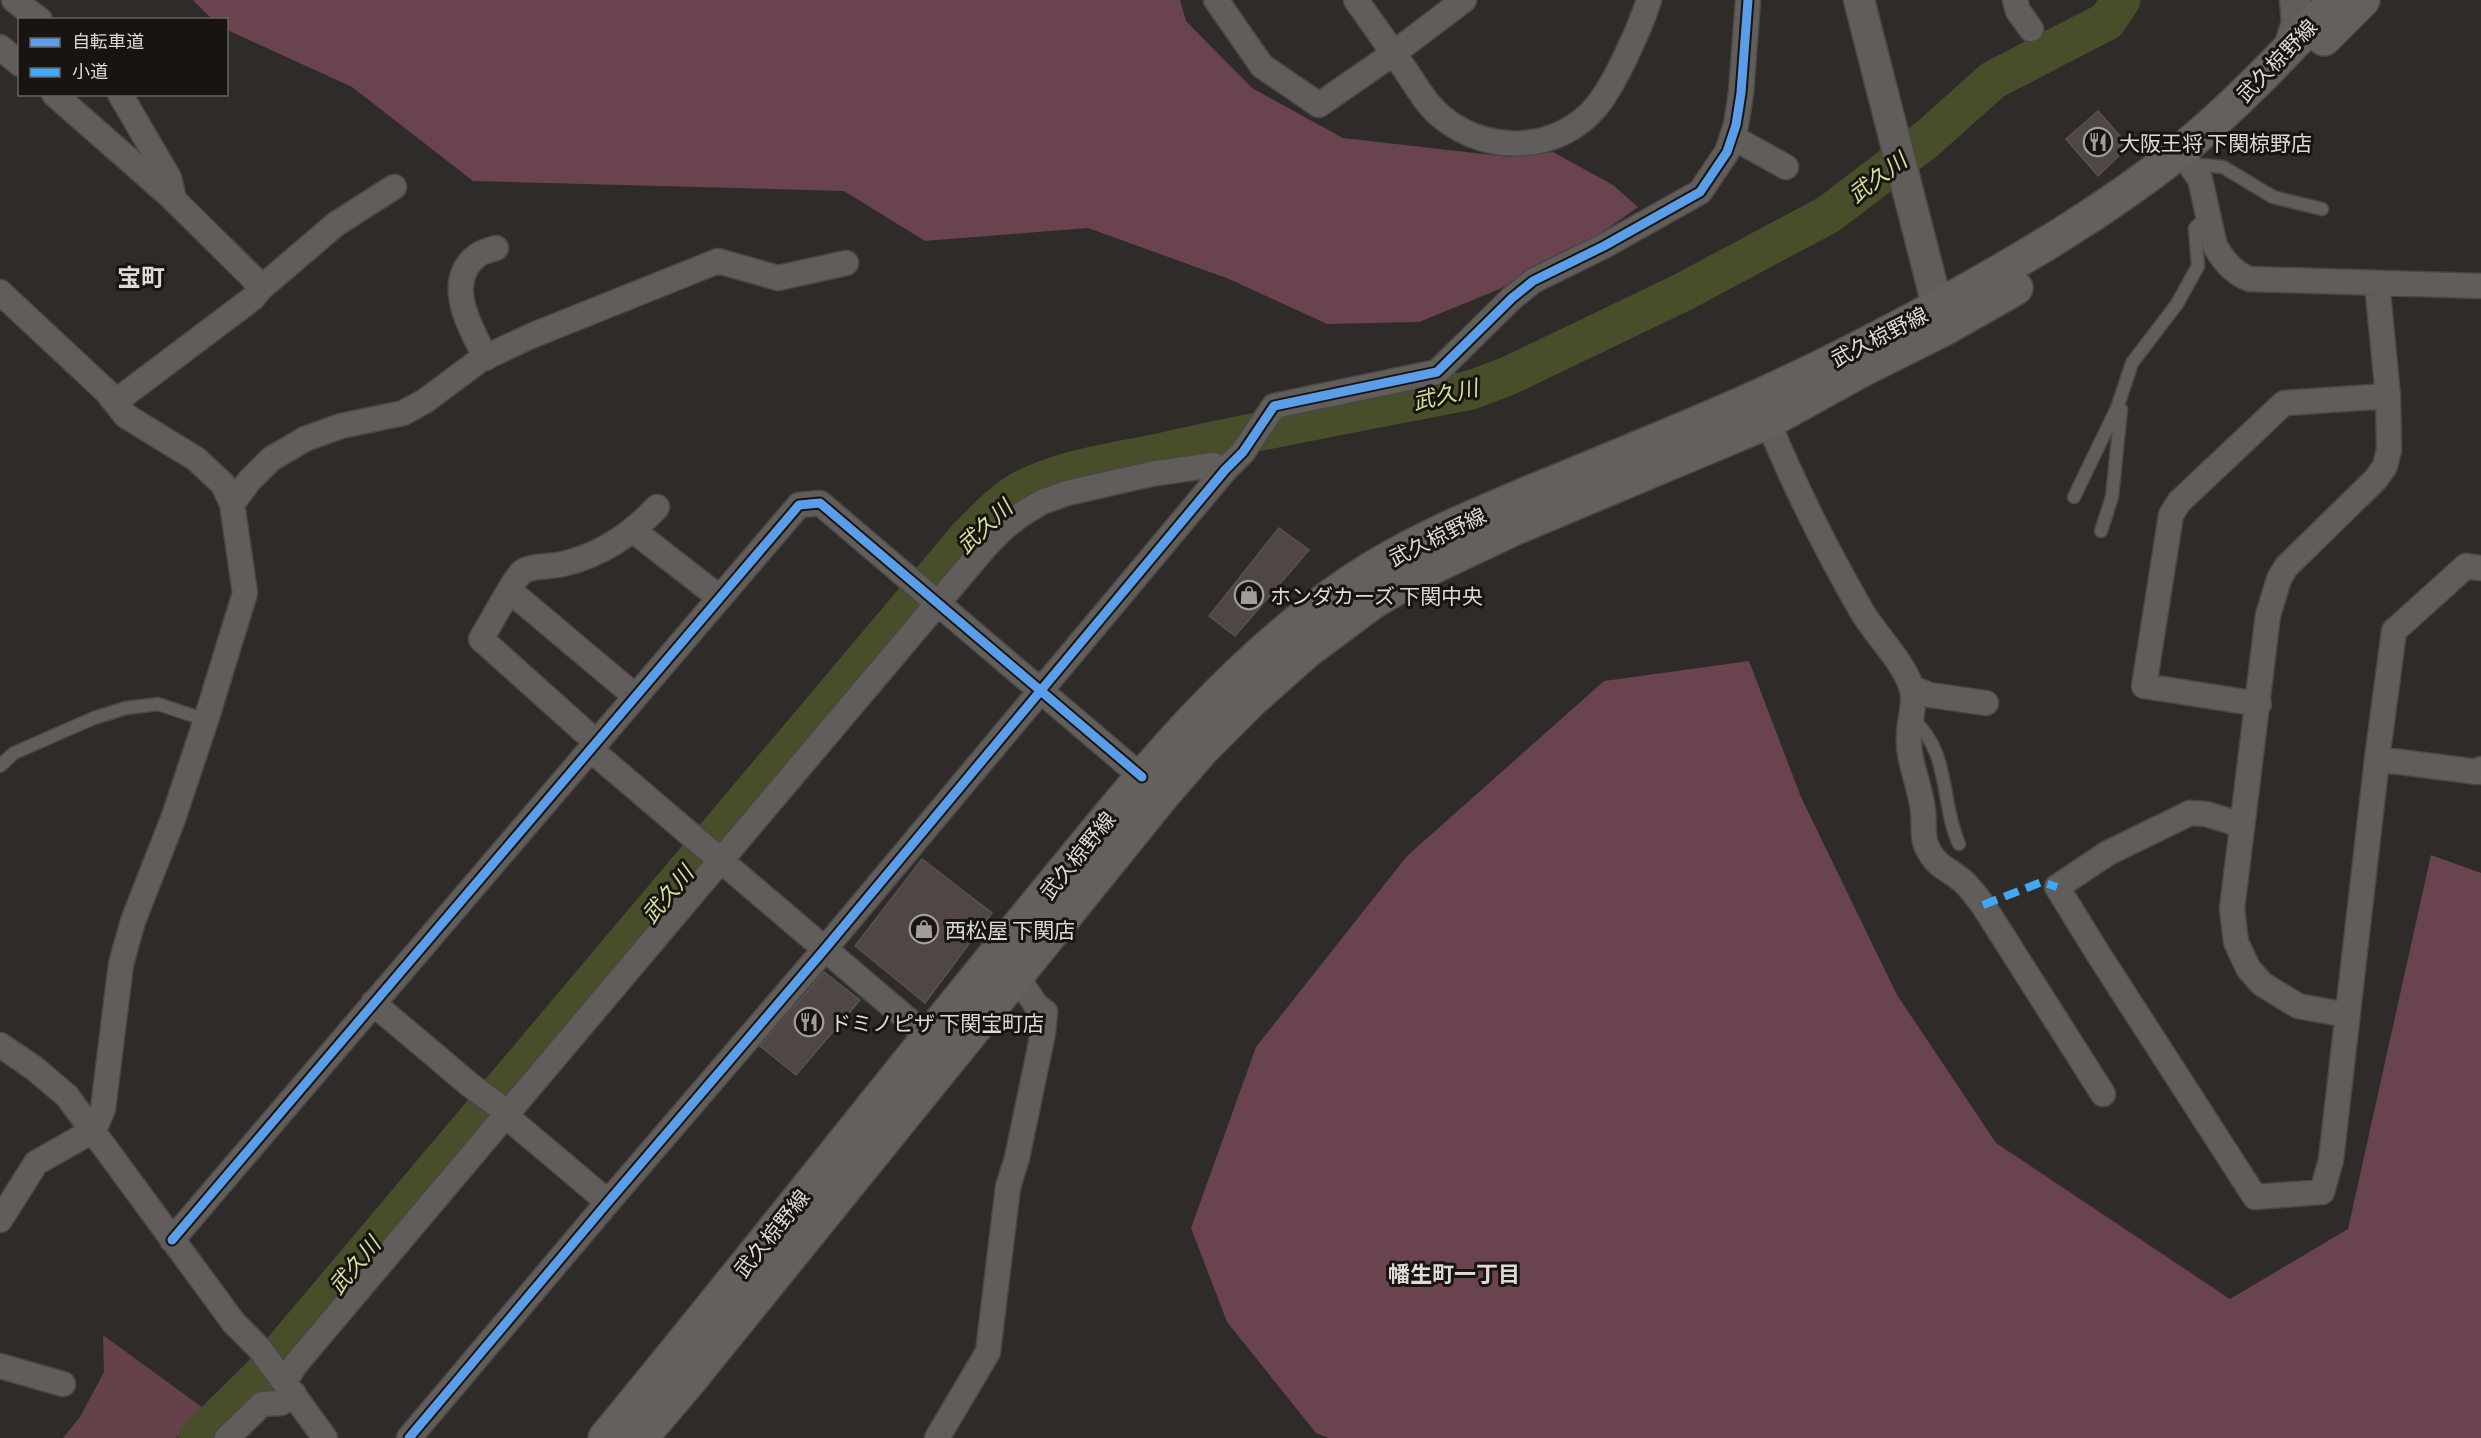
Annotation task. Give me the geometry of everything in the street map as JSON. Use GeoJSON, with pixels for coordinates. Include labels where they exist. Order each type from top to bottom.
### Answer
{"type":"FeatureCollection","features":[{"type":"Feature","properties":{"kind":"main road","name":"武久椋野線"},"geometry":{"type":"LineString","coordinates":[[641,1438],[691,1379],[1142,777],[1180,731],[1231,679],[1286,631],[1353,581],[1420,540],[1860,371],[1940,318],[2032,278],[2123,215],[2185,158],[2289,48],[2340,3]]}},
{"type":"Feature","properties":{"kind":"main road","name":"武久椋野線"},"geometry":{"type":"LineString","coordinates":[[2185,158],[2249,114],[2340,3]]}},
{"type":"Feature","properties":{"kind":"main road","name":"武久椋野線"},"geometry":{"type":"LineString","coordinates":[[605,1438],[939,1046],[1017,977],[1164,794],[1203,749],[1251,701],[1315,645],[1373,602],[1435,566],[1760,410]]}},
{"type":"Feature","properties":{"kind":"street"},"geometry":{"type":"LineString","coordinates":[[14,0],[37,18]]}},
{"type":"Feature","properties":{"kind":"street"},"geometry":{"type":"LineString","coordinates":[[1216,0],[1262,66],[1319,105],[1394,53],[1464,0]]}},
{"type":"Feature","properties":{"kind":"street"},"geometry":{"type":"LineString","coordinates":[[1356,0],[1427,102],[1443,118],[1460,129],[1492,142],[1520,144],[1568,131],[1597,106],[1631,43],[1649,0]]}},
{"type":"Feature","properties":{"kind":"street"},"geometry":{"type":"LineString","coordinates":[[409,1438],[824,950],[1225,470],[1243,452],[1274,406],[1437,372],[1512,298],[1533,281],[1614,241],[1700,192],[1713,175],[1732,138],[1742,93],[1748,0]]}},
{"type":"Feature","properties":{"kind":"street"},"geometry":{"type":"LineString","coordinates":[[1859,0],[1940,318]]}},
{"type":"Feature","properties":{"kind":"street"},"geometry":{"type":"LineString","coordinates":[[2015,0],[2018,11],[2031,29]]}},
{"type":"Feature","properties":{"kind":"street"},"geometry":{"type":"LineString","coordinates":[[2289,48],[2297,22],[2295,0]]}},
{"type":"Feature","properties":{"kind":"street"},"geometry":{"type":"LineString","coordinates":[[0,47],[18,62]]}},
{"type":"Feature","properties":{"kind":"street"},"geometry":{"type":"LineString","coordinates":[[56,96],[175,200],[252,277],[260,289]]}},
{"type":"Feature","properties":{"kind":"street"},"geometry":{"type":"LineString","coordinates":[[121,96],[169,178],[175,200]]}},
{"type":"Feature","properties":{"kind":"street"},"geometry":{"type":"LineString","coordinates":[[1732,138],[1786,167]]}},
{"type":"Feature","properties":{"kind":"street"},"geometry":{"type":"LineString","coordinates":[[2185,158],[2200,179],[2215,246],[2220,255],[2241,276],[2250,279],[2481,286]]}},
{"type":"Feature","properties":{"kind":"street"},"geometry":{"type":"LineString","coordinates":[[115,402],[253,298],[260,289],[336,224],[394,187]]}},
{"type":"Feature","properties":{"kind":"street"},"geometry":{"type":"LineString","coordinates":[[486,358],[471,331],[462,306],[462,275],[478,255],[496,248]]}},
{"type":"Feature","properties":{"kind":"street"},"geometry":{"type":"LineString","coordinates":[[232,504],[249,481],[271,459],[321,431],[403,413],[425,401],[480,360],[531,336],[718,261],[778,278],[846,263]]}},
{"type":"Feature","properties":{"kind":"street"},"geometry":{"type":"LineString","coordinates":[[2347,1015],[2298,1006],[2262,984],[2241,956],[2236,942],[2232,909],[2241,825],[2259,704],[2268,615],[2279,579],[2297,554],[2368,489],[2385,466],[2389,450],[2388,396],[2377,283]]}},
{"type":"Feature","properties":{"kind":"street"},"geometry":{"type":"LineString","coordinates":[[0,291],[107,392],[126,416],[206,467],[223,484],[232,504],[245,592],[206,720],[172,819],[133,921],[121,964],[103,1109],[94,1130],[36,1162],[0,1220]]}},
{"type":"Feature","properties":{"kind":"street"},"geometry":{"type":"LineString","coordinates":[[2259,704],[2144,686],[2171,515],[2179,502],[2284,403],[2388,396]]}},
{"type":"Feature","properties":{"kind":"street"},"geometry":{"type":"LineString","coordinates":[[1760,410],[1834,564],[1871,626],[1901,667],[1912,688],[1908,738],[1923,812],[1924,840],[1928,851],[1942,868],[1958,877],[1970,888],[1983,905],[2103,1094]]}},
{"type":"Feature","properties":{"kind":"street"},"geometry":{"type":"LineString","coordinates":[[227,1438],[262,1404],[281,1403],[287,1384],[302,1356],[935,602],[1005,527],[1041,502],[1067,493],[1151,474],[1213,465],[1225,470]]}},
{"type":"Feature","properties":{"kind":"street"},"geometry":{"type":"LineString","coordinates":[[172,1240],[799,505],[820,503],[1142,777]]}},
{"type":"Feature","properties":{"kind":"street"},"geometry":{"type":"LineString","coordinates":[[657,507],[621,541],[576,561],[522,571],[514,580],[510,591],[481,639],[694,839],[939,1046]]}},
{"type":"Feature","properties":{"kind":"street"},"geometry":{"type":"LineString","coordinates":[[634,531],[720,598]]}},
{"type":"Feature","properties":{"kind":"street"},"geometry":{"type":"LineString","coordinates":[[2241,825],[2206,814],[2190,813],[2108,854],[2057,887],[2255,1197],[2322,1192],[2331,1160],[2394,631],[2466,566],[2481,568]]}},
{"type":"Feature","properties":{"kind":"street"},"geometry":{"type":"LineString","coordinates":[[510,591],[635,696]]}},
{"type":"Feature","properties":{"kind":"street"},"geometry":{"type":"LineString","coordinates":[[1912,688],[1930,696],[1986,703]]}},
{"type":"Feature","properties":{"kind":"street"},"geometry":{"type":"LineString","coordinates":[[2377,759],[2478,772],[2481,769]]}},
{"type":"Feature","properties":{"kind":"street"},"geometry":{"type":"LineString","coordinates":[[937,1438],[988,1352],[1008,1187],[1019,1147],[1043,1033],[1045,1012],[1036,1005],[1017,977]]}},
{"type":"Feature","properties":{"kind":"street"},"geometry":{"type":"LineString","coordinates":[[374,1003],[608,1202]]}},
{"type":"Feature","properties":{"kind":"street"},"geometry":{"type":"LineString","coordinates":[[0,1045],[34,1068],[67,1096],[234,1323],[260,1349],[325,1438]]}},
{"type":"Feature","properties":{"kind":"street"},"geometry":{"type":"LineString","coordinates":[[0,1366],[63,1384]]}},
{"type":"Feature","properties":{"kind":"lane"},"geometry":{"type":"LineString","coordinates":[[2185,158],[2223,166],[2273,197],[2322,210]]}},
{"type":"Feature","properties":{"kind":"lane"},"geometry":{"type":"LineString","coordinates":[[2074,496],[2123,394],[2132,363],[2170,314],[2198,266],[2194,228],[2208,215]]}},
{"type":"Feature","properties":{"kind":"lane"},"geometry":{"type":"LineString","coordinates":[[2101,531],[2112,497],[2123,394]]}},
{"type":"Feature","properties":{"kind":"lane"},"geometry":{"type":"LineString","coordinates":[[0,766],[14,753],[94,718],[126,708],[158,704],[206,720]]}},
{"type":"Feature","properties":{"kind":"lane"},"geometry":{"type":"LineString","coordinates":[[1911,718],[1927,734],[1938,754],[1952,828],[1959,844]]}},
{"type":"Feature","properties":{"kind":"shaded area"},"geometry":{"type":"Polygon","coordinates":[[[193,0],[1180,0],[1186,21],[1252,88],[1343,138],[1510,157],[1553,152],[1613,185],[1638,207],[1569,256],[1495,291],[1419,322],[1327,324],[1229,279],[1088,228],[925,241],[844,191],[473,181],[352,87],[228,30],[228,18],[211,18],[193,0]]]}},
{"type":"Feature","properties":{"kind":"shaded area"},"geometry":{"type":"Polygon","coordinates":[[[1749,661],[1801,797],[1897,995],[1996,1143],[2230,1299],[2348,1229],[2431,855],[2481,873],[2481,1438],[1329,1438],[1316,1433],[1227,1322],[1191,1228],[1256,1047],[1407,856],[1604,681],[1749,661]]]}},
{"type":"Feature","properties":{"kind":"shaded area"},"geometry":{"type":"Polygon","coordinates":[[[103,1335],[207,1411],[176,1438],[63,1438],[80,1417],[104,1372],[103,1335]]]}},
{"type":"Feature","properties":{"kind":"building","name":"大阪王将 下関椋野店"},"geometry":{"type":"Polygon","coordinates":[[[2098,111],[2129,146],[2098,176],[2066,139],[2098,111]]]}},
{"type":"Feature","properties":{"kind":"building","name":"ホンダカーズ 下関中央"},"geometry":{"type":"Polygon","coordinates":[[[1279,528],[1309,550],[1235,636],[1209,616],[1279,528]]]}},
{"type":"Feature","properties":{"kind":"building","name":"西松屋 下関店"},"geometry":{"type":"Polygon","coordinates":[[[922,859],[992,913],[925,1003],[855,946],[922,859]]]}},
{"type":"Feature","properties":{"kind":"building","name":"ドミノピザ 下関宝町店"},"geometry":{"type":"Polygon","coordinates":[[[824,972],[860,1000],[796,1075],[760,1046],[824,972]]]}},
{"type":"Feature","properties":{"kind":"waterway","name":"武久川"},"geometry":{"type":"LineString","coordinates":[[198,1438],[260,1377],[967,538],[1007,500],[1038,482],[1073,471],[1471,390],[1508,376],[1683,292],[1829,214],[1927,139],[1993,80],[2107,21],[2121,0]]}},
{"type":"Feature","properties":{"kind":"marked path"},"geometry":{"type":"LineString","coordinates":[[1983,905],[2042,882],[2057,887]]}},
{"type":"Feature","properties":{"kind":"cycle path"},"geometry":{"type":"LineString","coordinates":[[409,1438],[824,950],[1225,470],[1243,452],[1274,406],[1437,372],[1512,298],[1533,281],[1604,246],[1700,192],[1727,152],[1736,125],[1741,93],[1748,0]]}},
{"type":"Feature","properties":{"kind":"cycle path"},"geometry":{"type":"LineString","coordinates":[[172,1240],[799,505],[820,503],[1142,777]]}},
{"type":"Feature","properties":{"kind":"place","name":"大阪王将 下関椋野店"},"geometry":{"type":"Point","coordinates":[2098,142]}},
{"type":"Feature","properties":{"kind":"place","name":"ホンダカーズ 下関中央"},"geometry":{"type":"Point","coordinates":[1249,595]}},
{"type":"Feature","properties":{"kind":"place","name":"西松屋 下関店"},"geometry":{"type":"Point","coordinates":[924,929]}},
{"type":"Feature","properties":{"kind":"place","name":"ドミノピザ 下関宝町店"},"geometry":{"type":"Point","coordinates":[809,1022]}},
{"type":"Feature","properties":{"kind":"district","name":"宝町"},"geometry":{"type":"Point","coordinates":[141,276]}},
{"type":"Feature","properties":{"kind":"district","name":"幡生町一丁目"},"geometry":{"type":"Point","coordinates":[1454,1273]}}]}
